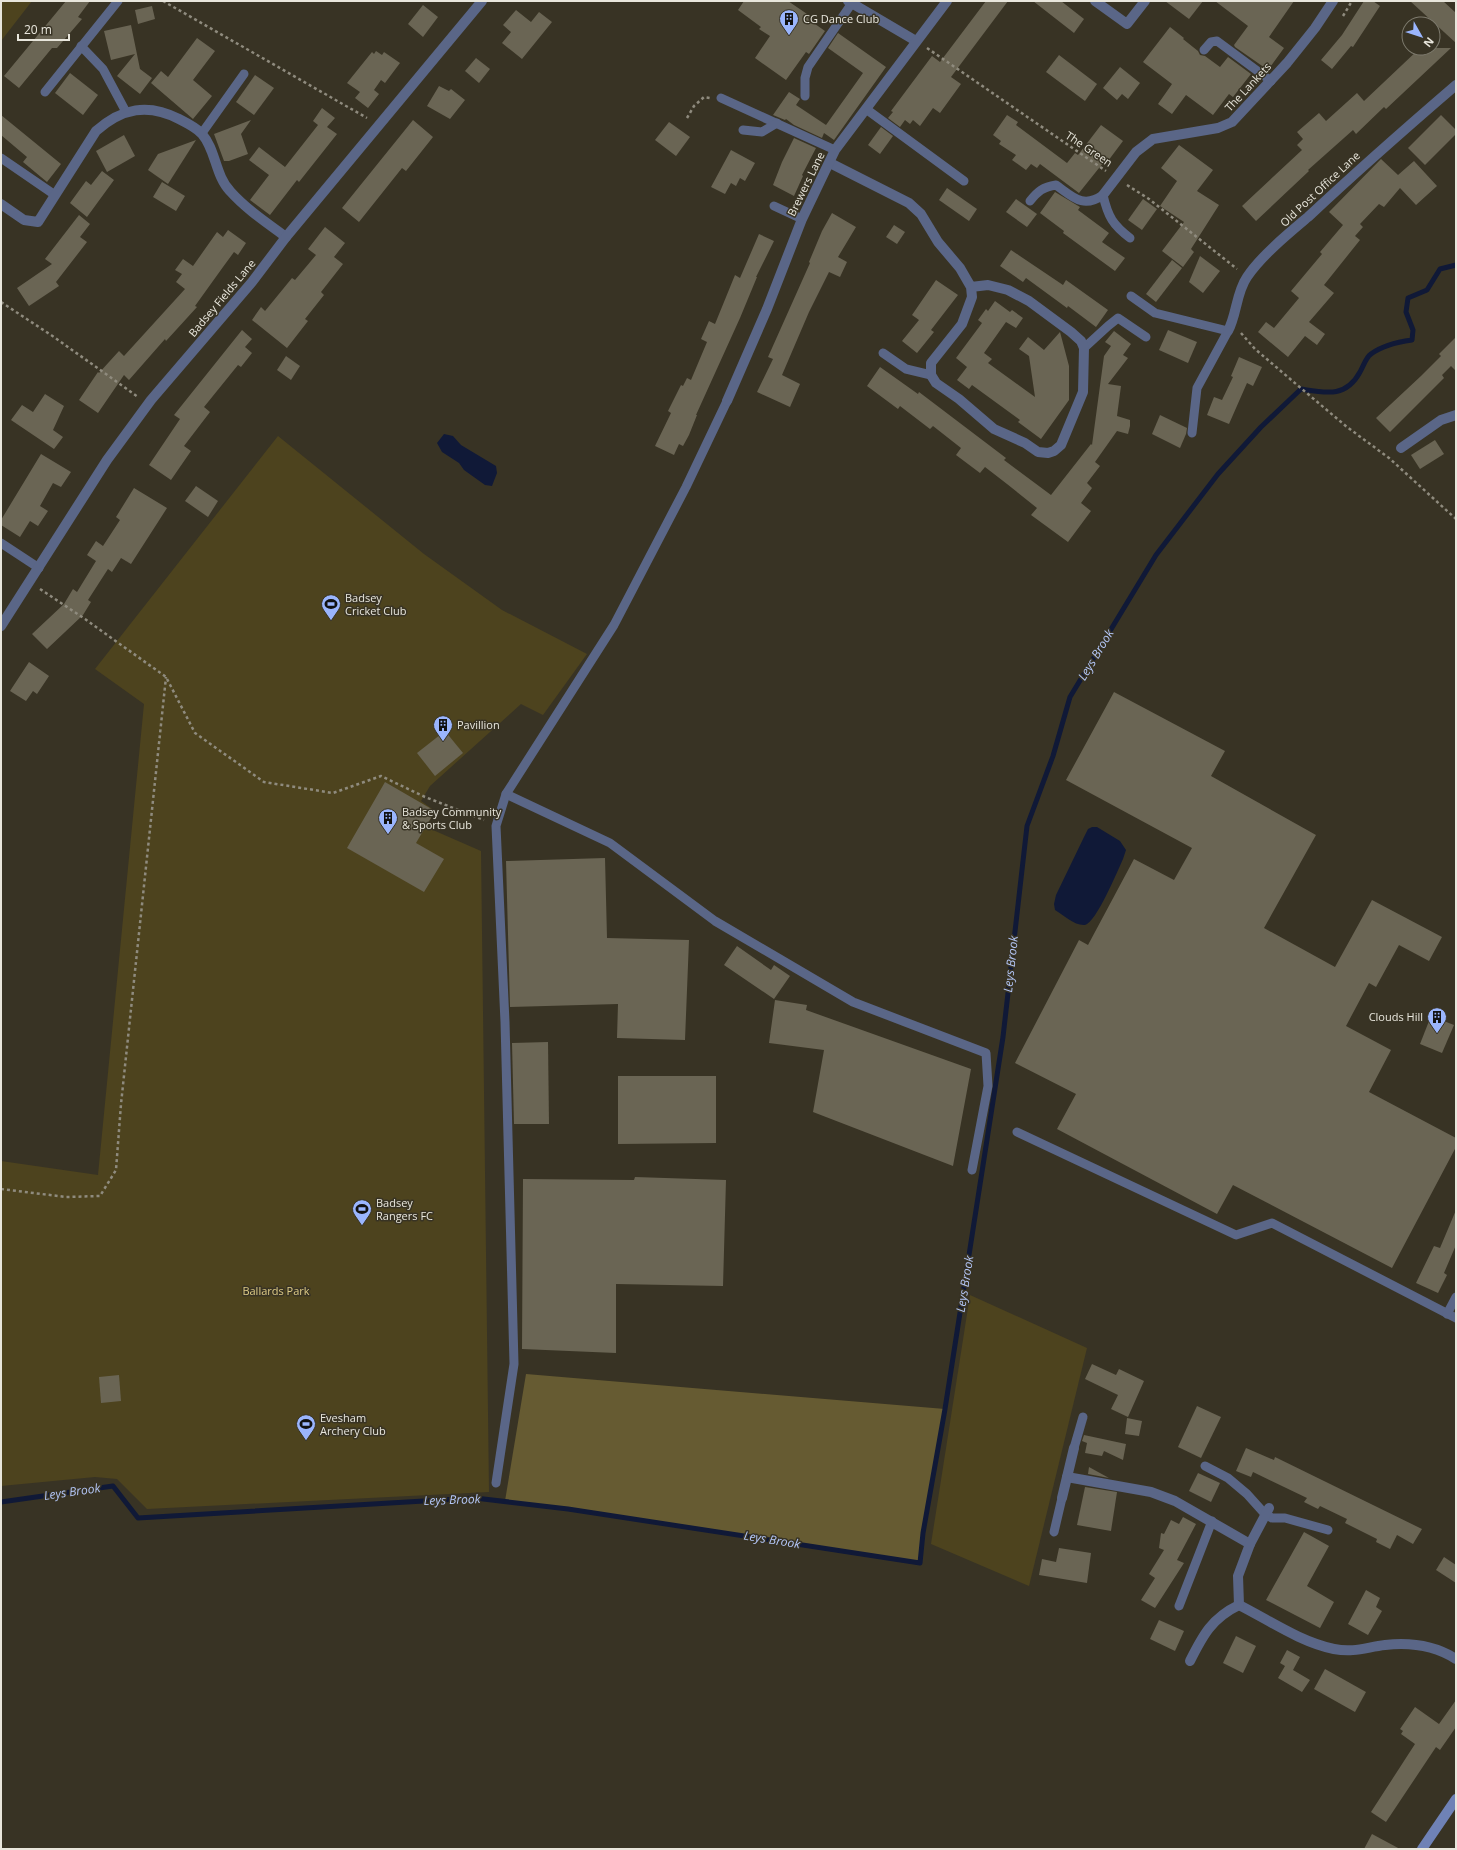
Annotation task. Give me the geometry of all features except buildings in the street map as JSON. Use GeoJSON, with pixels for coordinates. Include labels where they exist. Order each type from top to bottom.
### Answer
{"type":"FeatureCollection","features":[{"type":"Feature","properties":{"kind":"main road"},"geometry":{"type":"LineString","coordinates":[[1422,1849],[1456,1799]]}},
{"type":"Feature","properties":{"kind":"street","name":"Badsey Fields Lane"},"geometry":{"type":"LineString","coordinates":[[1,626],[107,460],[148,404],[252,282],[286,237],[380,126],[482,1]]}},
{"type":"Feature","properties":{"kind":"street","name":"Brewers Lane"},"geometry":{"type":"LineString","coordinates":[[727,400],[767,309],[802,219],[835,150],[947,1]]}},
{"type":"Feature","properties":{"kind":"street"},"geometry":{"type":"LineString","coordinates":[[1095,1],[1127,24],[1145,1]]}},
{"type":"Feature","properties":{"kind":"street","name":"The Lankets"},"geometry":{"type":"LineString","coordinates":[[1103,195],[1136,152],[1153,139],[1225,126],[1232,122],[1271,81],[1315,28],[1333,1]]}},
{"type":"Feature","properties":{"kind":"street"},"geometry":{"type":"LineString","coordinates":[[850,2],[916,41]]}},
{"type":"Feature","properties":{"kind":"street","name":"Old Post Office Lane"},"geometry":{"type":"LineString","coordinates":[[1230,327],[1238,299],[1247,277],[1273,249],[1363,166],[1456,85]]}},
{"type":"Feature","properties":{"kind":"street"},"geometry":{"type":"LineString","coordinates":[[1,204],[24,220],[38,222],[96,131],[109,119],[126,112],[146,109],[166,112],[202,133],[210,146],[218,171],[228,190],[249,209],[286,237]]}},
{"type":"Feature","properties":{"kind":"street"},"geometry":{"type":"LineString","coordinates":[[830,163],[909,203],[921,214],[938,242],[960,268],[971,287],[972,297],[962,324],[934,358],[932,363],[931,375],[936,383],[959,399],[994,429],[1025,443],[1038,452],[1048,453],[1054,451],[1061,445],[1083,392],[1084,348],[1080,341],[1071,332],[1029,300],[1008,290],[988,285],[971,287]]}},
{"type":"Feature","properties":{"kind":"street"},"geometry":{"type":"LineString","coordinates":[[1401,448],[1441,420],[1456,415]]}},
{"type":"Feature","properties":{"kind":"street"},"geometry":{"type":"LineString","coordinates":[[1062,1498],[1074,1448]]}},
{"type":"Feature","properties":{"kind":"street"},"geometry":{"type":"LineString","coordinates":[[1067,1477],[1151,1492],[1175,1501],[1250,1544]]}},
{"type":"Feature","properties":{"kind":"street"},"geometry":{"type":"LineString","coordinates":[[1239,1605],[1238,1576],[1250,1544],[1267,1511]]}},
{"type":"Feature","properties":{"kind":"street"},"geometry":{"type":"LineString","coordinates":[[1239,1605],[1307,1640],[1334,1649],[1362,1650],[1385,1645],[1420,1644],[1445,1652],[1456,1659]]}},
{"type":"Feature","properties":{"kind":"street"},"geometry":{"type":"LineString","coordinates":[[1190,1661],[1208,1627],[1228,1610],[1239,1605]]}},
{"type":"Feature","properties":{"kind":"lane"},"geometry":{"type":"LineString","coordinates":[[45,92],[118,1]]}},
{"type":"Feature","properties":{"kind":"lane"},"geometry":{"type":"LineString","coordinates":[[805,96],[805,78],[808,67],[850,2]]}},
{"type":"Feature","properties":{"kind":"lane"},"geometry":{"type":"LineString","coordinates":[[1204,50],[1211,42],[1217,41],[1271,81]]}},
{"type":"Feature","properties":{"kind":"lane"},"geometry":{"type":"LineString","coordinates":[[81,46],[103,70],[126,112]]}},
{"type":"Feature","properties":{"kind":"lane"},"geometry":{"type":"LineString","coordinates":[[202,133],[244,74]]}},
{"type":"Feature","properties":{"kind":"lane"},"geometry":{"type":"LineString","coordinates":[[721,98],[835,150]]}},
{"type":"Feature","properties":{"kind":"lane"},"geometry":{"type":"LineString","coordinates":[[866,109],[964,181]]}},
{"type":"Feature","properties":{"kind":"lane"},"geometry":{"type":"LineString","coordinates":[[742,130],[762,132],[777,123]]}},
{"type":"Feature","properties":{"kind":"lane"},"geometry":{"type":"LineString","coordinates":[[1,158],[55,195]]}},
{"type":"Feature","properties":{"kind":"lane"},"geometry":{"type":"LineString","coordinates":[[1030,201],[1037,191],[1046,186],[1056,185],[1074,198],[1084,202],[1093,202],[1103,195],[1110,218],[1116,227],[1130,238]]}},
{"type":"Feature","properties":{"kind":"lane"},"geometry":{"type":"LineString","coordinates":[[774,206],[802,219]]}},
{"type":"Feature","properties":{"kind":"lane"},"geometry":{"type":"LineString","coordinates":[[1131,296],[1155,313],[1230,327],[1197,388],[1192,433]]}},
{"type":"Feature","properties":{"kind":"lane"},"geometry":{"type":"LineString","coordinates":[[1084,348],[1118,318],[1146,337]]}},
{"type":"Feature","properties":{"kind":"lane"},"geometry":{"type":"LineString","coordinates":[[883,353],[906,369],[931,375]]}},
{"type":"Feature","properties":{"kind":"lane"},"geometry":{"type":"LineString","coordinates":[[496,1483],[514,1364],[505,1030],[496,826],[506,794],[614,625],[686,487],[727,400]]}},
{"type":"Feature","properties":{"kind":"lane"},"geometry":{"type":"LineString","coordinates":[[1,543],[39,568]]}},
{"type":"Feature","properties":{"kind":"lane"},"geometry":{"type":"LineString","coordinates":[[506,794],[610,843],[715,921],[853,1002],[986,1053],[988,1086],[972,1170]]}},
{"type":"Feature","properties":{"kind":"lane"},"geometry":{"type":"LineString","coordinates":[[1017,1132],[1236,1234],[1272,1223],[1452,1316],[1456,1297]]}},
{"type":"Feature","properties":{"kind":"lane"},"geometry":{"type":"LineString","coordinates":[[1074,1448],[1083,1417]]}},
{"type":"Feature","properties":{"kind":"lane"},"geometry":{"type":"LineString","coordinates":[[1205,1466],[1228,1478],[1267,1511],[1272,1518],[1285,1518],[1328,1530]]}},
{"type":"Feature","properties":{"kind":"lane"},"geometry":{"type":"LineString","coordinates":[[1054,1532],[1062,1498]]}},
{"type":"Feature","properties":{"kind":"lane"},"geometry":{"type":"LineString","coordinates":[[1179,1606],[1212,1521]]}},
{"type":"Feature","properties":{"kind":"path"},"geometry":{"type":"LineString","coordinates":[[164,1],[380,126]]}},
{"type":"Feature","properties":{"kind":"path"},"geometry":{"type":"LineString","coordinates":[[1343,16],[1352,1]]}},
{"type":"Feature","properties":{"kind":"path","name":"The Green"},"geometry":{"type":"LineString","coordinates":[[916,41],[1149,199],[1247,277]]}},
{"type":"Feature","properties":{"kind":"path"},"geometry":{"type":"LineString","coordinates":[[687,118],[694,106],[704,97],[721,98]]}},
{"type":"Feature","properties":{"kind":"path"},"geometry":{"type":"LineString","coordinates":[[1,302],[54,337],[148,404]]}},
{"type":"Feature","properties":{"kind":"path"},"geometry":{"type":"LineString","coordinates":[[1230,327],[1347,427],[1389,458],[1456,519]]}},
{"type":"Feature","properties":{"kind":"path"},"geometry":{"type":"LineString","coordinates":[[29,583],[86,618],[166,677],[195,733],[264,782],[332,793],[381,776],[425,797],[480,818],[496,826]]}},
{"type":"Feature","properties":{"kind":"path"},"geometry":{"type":"LineString","coordinates":[[1,1189],[66,1197],[100,1196],[116,1170],[121,1104],[166,677]]}},
{"type":"Feature","properties":{"kind":"green space"},"geometry":{"type":"Polygon","coordinates":[[[1,1],[32,1],[1,41],[1,1]]]}},
{"type":"Feature","properties":{"kind":"green space","name":"Ballards Park"},"geometry":{"type":"Polygon","coordinates":[[[278,436],[424,554],[502,610],[587,654],[543,715],[521,704],[430,786],[421,801],[435,811],[426,827],[481,851],[489,1492],[147,1509],[117,1479],[95,1477],[1,1486],[1,1161],[98,1175],[144,704],[95,669],[278,436]]]}},
{"type":"Feature","properties":{"kind":"green space"},"geometry":{"type":"Polygon","coordinates":[[[970,1295],[1087,1348],[1029,1586],[931,1544],[970,1295]]]}},
{"type":"Feature","properties":{"kind":"shaded area"},"geometry":{"type":"Polygon","coordinates":[[[526,1374],[945,1409],[923,1533],[920,1563],[568,1509],[505,1501],[526,1374]]]}},
{"type":"Feature","properties":{"kind":"water"},"geometry":{"type":"Polygon","coordinates":[[[444,434],[453,436],[461,445],[496,466],[497,473],[492,486],[485,485],[464,470],[459,463],[442,452],[437,443],[444,434]]]}},
{"type":"Feature","properties":{"kind":"water"},"geometry":{"type":"Polygon","coordinates":[[[1097,827],[1120,841],[1126,850],[1101,906],[1090,922],[1085,925],[1081,925],[1073,922],[1055,910],[1054,904],[1056,895],[1084,837],[1088,829],[1097,827]]]}},
{"type":"Feature","properties":{"kind":"waterway","name":"Leys Brook"},"geometry":{"type":"LineString","coordinates":[[1,1502],[113,1486],[138,1518],[475,1498],[568,1509],[920,1563],[923,1533],[945,1409],[1003,1037],[1027,826],[1053,756],[1070,697],[1156,555],[1218,474],[1261,427],[1301,389],[1319,392],[1335,392],[1342,390],[1354,380],[1369,355],[1390,344],[1412,340],[1413,330],[1406,312],[1408,298],[1427,290],[1440,269],[1456,265]]}},
{"type":"Feature","properties":{"kind":"place","name":"CG Dance Club"},"geometry":{"type":"Point","coordinates":[789,36]}},
{"type":"Feature","properties":{"kind":"place","name":"Badsey Cricket Club"},"geometry":{"type":"Point","coordinates":[331,621]}},
{"type":"Feature","properties":{"kind":"place","name":"Pavillion"},"geometry":{"type":"Point","coordinates":[443,742]}},
{"type":"Feature","properties":{"kind":"place","name":"Badsey Community & Sports Club"},"geometry":{"type":"Point","coordinates":[388,835]}},
{"type":"Feature","properties":{"kind":"place","name":"Clouds Hill"},"geometry":{"type":"Point","coordinates":[1437,1034]}},
{"type":"Feature","properties":{"kind":"place","name":"Badsey Rangers FC"},"geometry":{"type":"Point","coordinates":[362,1226]}},
{"type":"Feature","properties":{"kind":"place","name":"Evesham Archery Club"},"geometry":{"type":"Point","coordinates":[306,1441]}}]}
